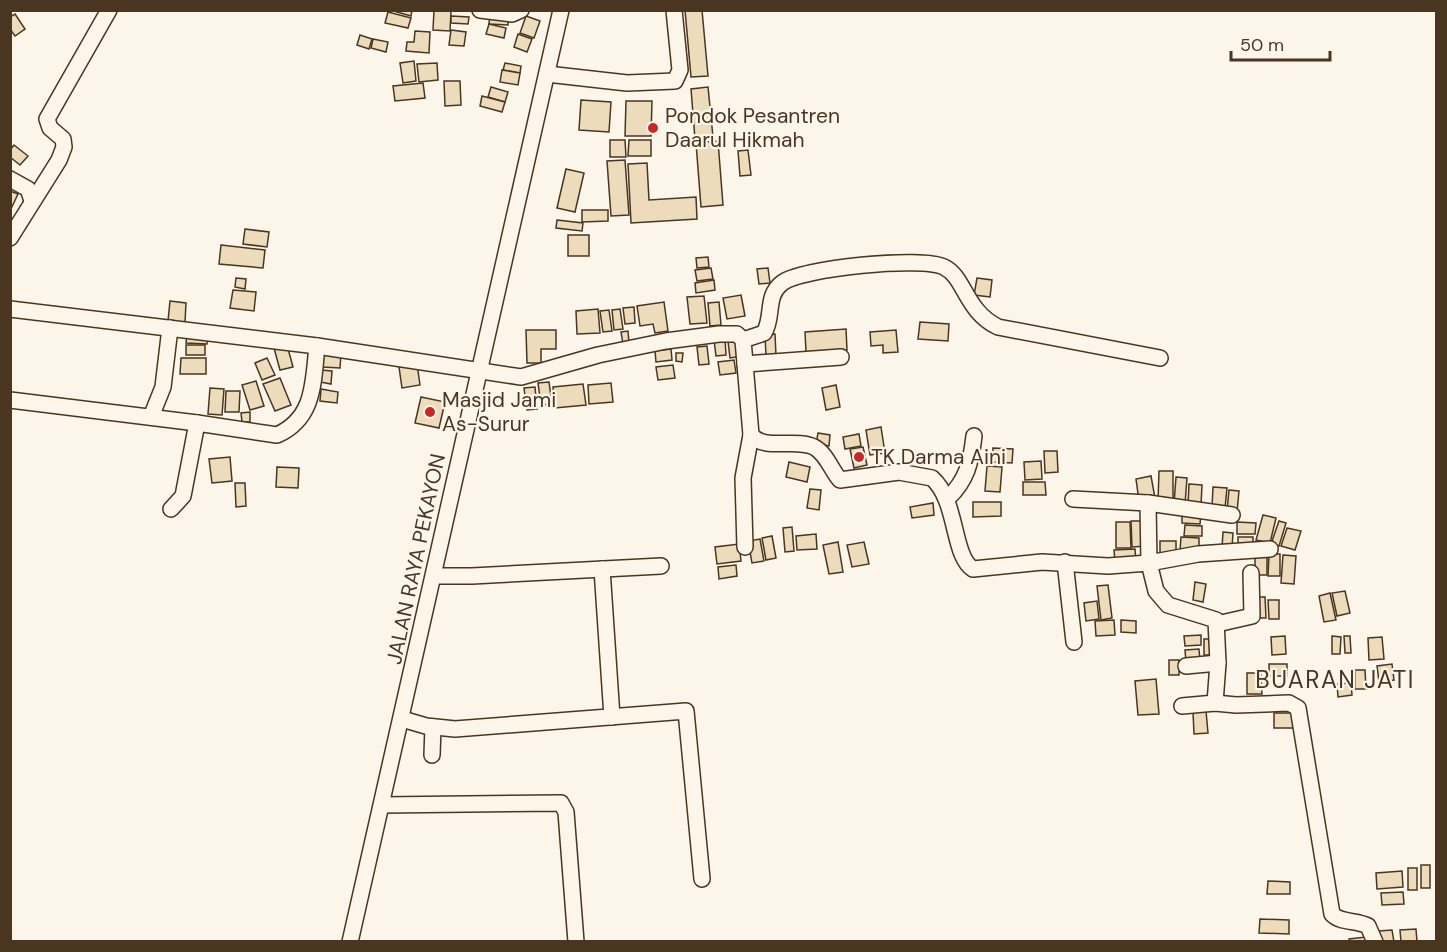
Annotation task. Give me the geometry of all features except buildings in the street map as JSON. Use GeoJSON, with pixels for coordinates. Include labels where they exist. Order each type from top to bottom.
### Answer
{"type":"FeatureCollection","features":[{"type":"Feature","properties":{"kind":"street"},"geometry":{"type":"LineString","coordinates":[[10,238],[59,160],[64,147],[63,139],[50,128],[46,119],[109,10]]}},
{"type":"Feature","properties":{"kind":"street"},"geometry":{"type":"LineString","coordinates":[[480,10],[512,14],[521,10]]}},
{"type":"Feature","properties":{"kind":"street","name":"JALAN RAYA PEKAYON"},"geometry":{"type":"LineString","coordinates":[[350,942],[483,371],[561,10]]}},
{"type":"Feature","properties":{"kind":"street"},"geometry":{"type":"LineString","coordinates":[[547,74],[627,83],[675,81],[680,63],[674,10]]}},
{"type":"Feature","properties":{"kind":"street"},"geometry":{"type":"LineString","coordinates":[[10,179],[28,189],[32,201]]}},
{"type":"Feature","properties":{"kind":"street"},"geometry":{"type":"LineString","coordinates":[[743,340],[764,333],[768,322],[770,300],[782,283],[794,277],[829,270],[916,261],[931,263],[953,273],[975,311],[998,327],[1160,358]]}},
{"type":"Feature","properties":{"kind":"street"},"geometry":{"type":"LineString","coordinates":[[10,309],[317,346],[521,377],[598,355],[666,340],[732,333],[743,340]]}},
{"type":"Feature","properties":{"kind":"street"},"geometry":{"type":"LineString","coordinates":[[151,417],[163,387],[170,328]]}},
{"type":"Feature","properties":{"kind":"street"},"geometry":{"type":"LineString","coordinates":[[743,340],[752,435],[743,478],[745,547]]}},
{"type":"Feature","properties":{"kind":"street"},"geometry":{"type":"LineString","coordinates":[[10,400],[277,435],[288,430],[309,405],[317,346]]}},
{"type":"Feature","properties":{"kind":"street"},"geometry":{"type":"LineString","coordinates":[[745,364],[842,357]]}},
{"type":"Feature","properties":{"kind":"street"},"geometry":{"type":"LineString","coordinates":[[171,509],[183,496],[197,423]]}},
{"type":"Feature","properties":{"kind":"street"},"geometry":{"type":"LineString","coordinates":[[752,435],[760,442],[811,445],[826,457],[840,480],[862,476],[914,473],[932,478],[948,498],[964,557],[973,569],[1065,562],[1108,566],[1149,563],[1198,554],[1270,549]]}},
{"type":"Feature","properties":{"kind":"street"},"geometry":{"type":"LineString","coordinates":[[948,498],[961,485],[966,475],[974,436]]}},
{"type":"Feature","properties":{"kind":"street"},"geometry":{"type":"LineString","coordinates":[[1073,499],[1148,503],[1232,515]]}},
{"type":"Feature","properties":{"kind":"street"},"geometry":{"type":"LineString","coordinates":[[1148,503],[1149,563],[1156,591],[1168,605],[1212,616],[1217,624],[1218,663],[1215,703]]}},
{"type":"Feature","properties":{"kind":"street"},"geometry":{"type":"LineString","coordinates":[[1065,562],[1074,642]]}},
{"type":"Feature","properties":{"kind":"street"},"geometry":{"type":"LineString","coordinates":[[434,576],[660,566]]}},
{"type":"Feature","properties":{"kind":"street"},"geometry":{"type":"LineString","coordinates":[[602,569],[612,717]]}},
{"type":"Feature","properties":{"kind":"street"},"geometry":{"type":"LineString","coordinates":[[1217,624],[1252,616],[1251,573]]}},
{"type":"Feature","properties":{"kind":"street"},"geometry":{"type":"LineString","coordinates":[[1186,666],[1218,663]]}},
{"type":"Feature","properties":{"kind":"street"},"geometry":{"type":"LineString","coordinates":[[1182,706],[1215,703],[1236,705],[1289,703],[1298,708],[1332,914],[1337,919],[1356,921],[1368,926],[1375,942]]}},
{"type":"Feature","properties":{"kind":"street"},"geometry":{"type":"LineString","coordinates":[[402,719],[433,727],[455,729],[686,711],[702,879]]}},
{"type":"Feature","properties":{"kind":"street"},"geometry":{"type":"LineString","coordinates":[[432,755],[433,727]]}},
{"type":"Feature","properties":{"kind":"street"},"geometry":{"type":"LineString","coordinates":[[382,805],[558,802],[563,805],[576,942]]}},
{"type":"Feature","properties":{"kind":"place","name":"Pondok Pesantren Daarul Hikmah"},"geometry":{"type":"Point","coordinates":[653,128]}},
{"type":"Feature","properties":{"kind":"place","name":"Masjid Jami As-Surur"},"geometry":{"type":"Point","coordinates":[430,412]}},
{"type":"Feature","properties":{"kind":"place","name":"TK Darma Aini"},"geometry":{"type":"Point","coordinates":[859,457]}},
{"type":"Feature","properties":{"kind":"district","name":"BUARAN JATI"},"geometry":{"type":"Point","coordinates":[1335,680]}}]}
